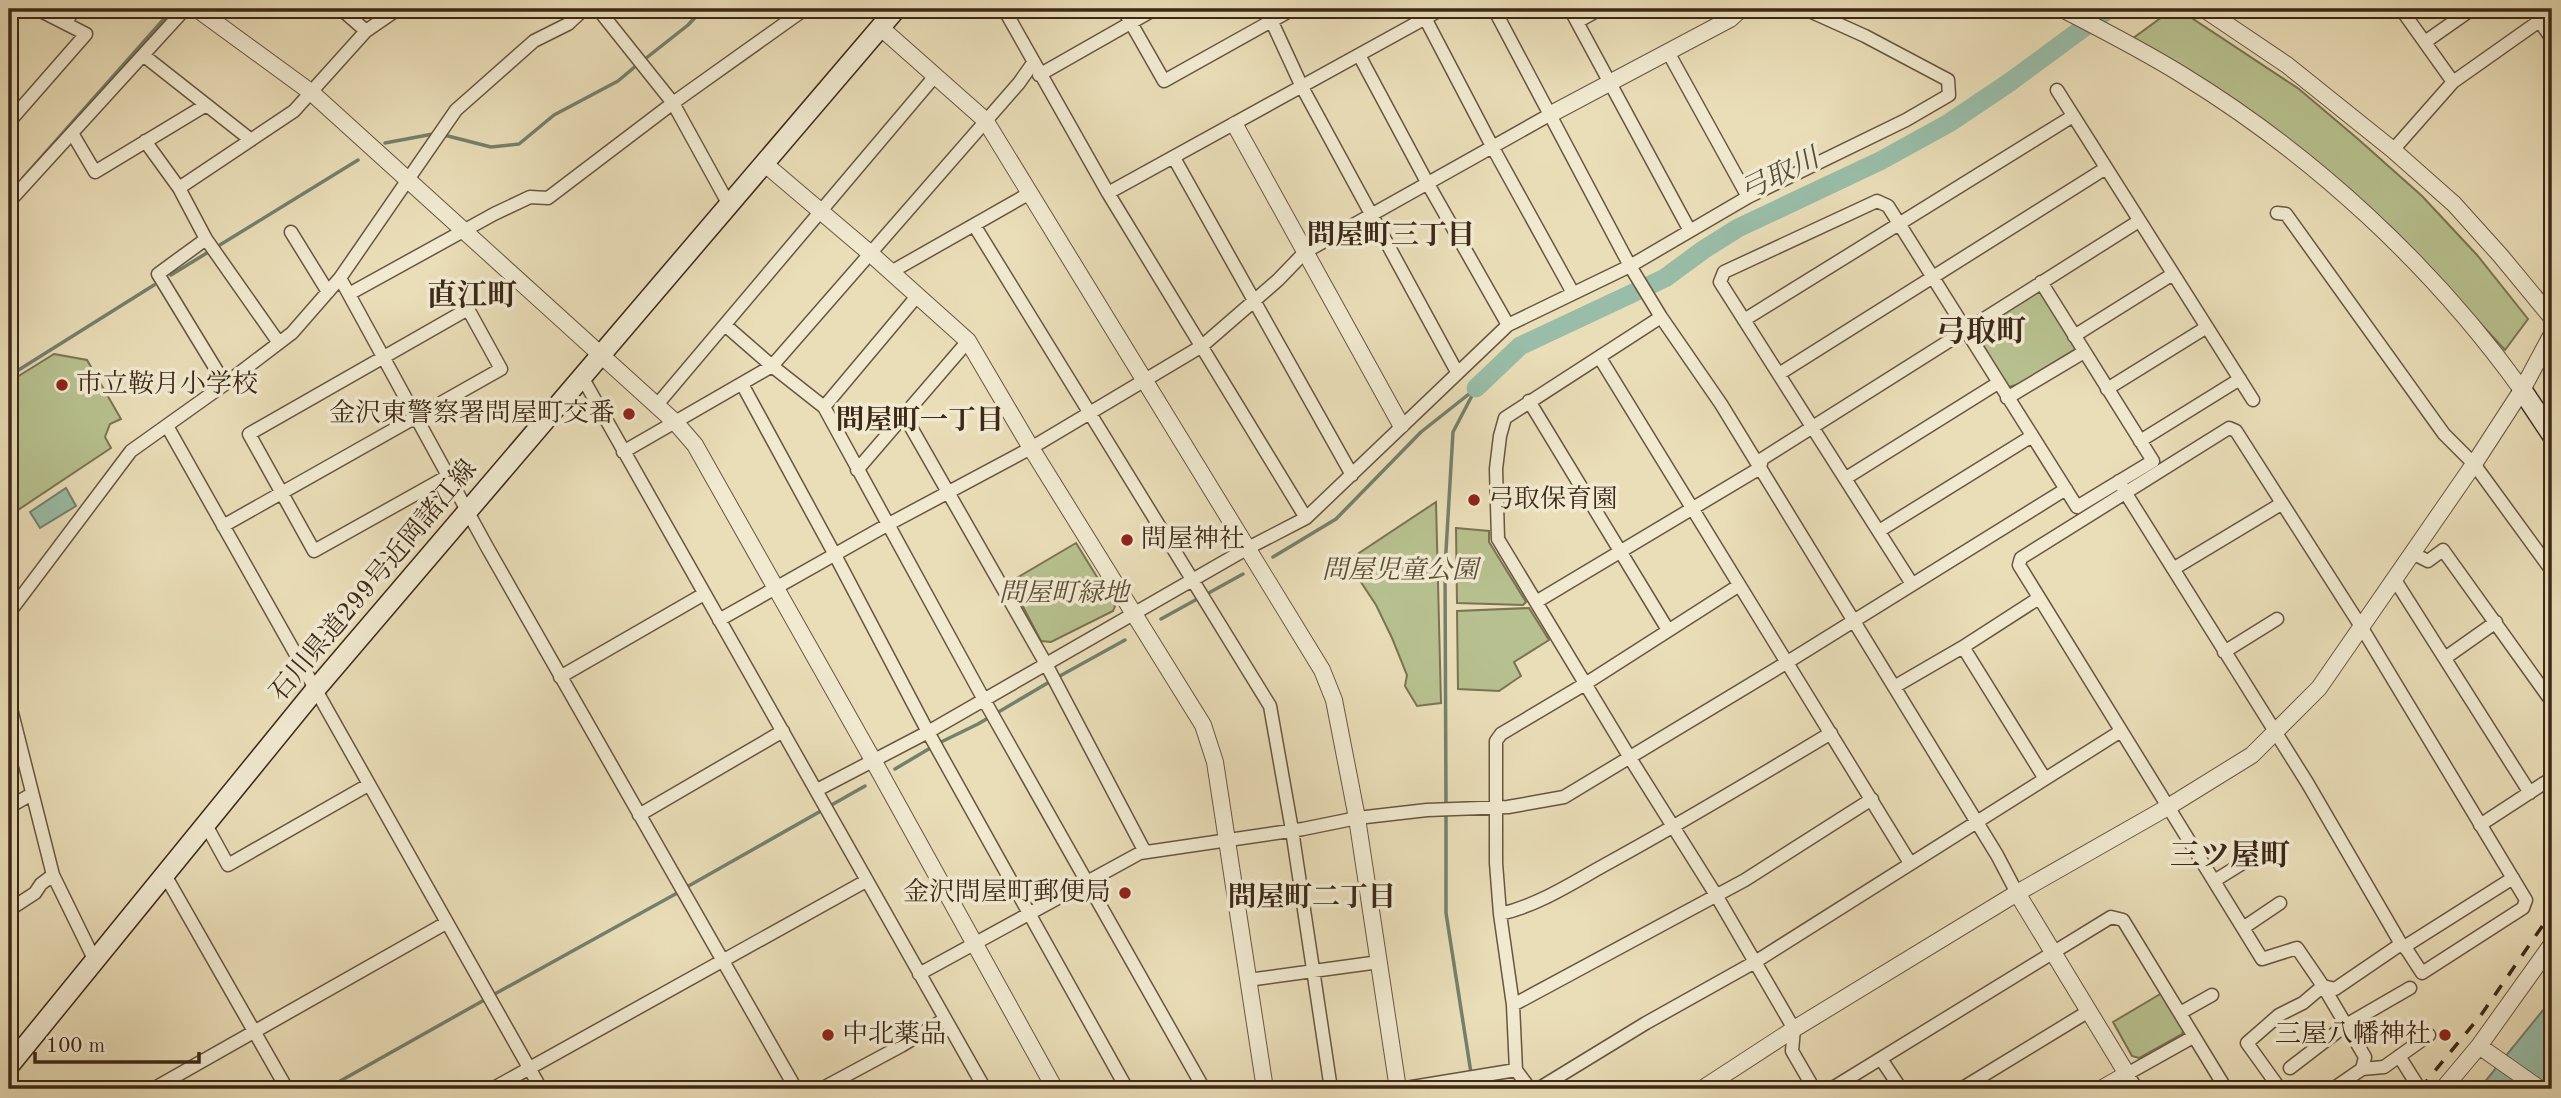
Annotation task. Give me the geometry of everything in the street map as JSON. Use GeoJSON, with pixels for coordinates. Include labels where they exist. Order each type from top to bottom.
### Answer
{"type":"FeatureCollection","features":[{"type":"Feature","properties":{"kind":"main road","name":"石川県道299号近岡諸江線"},"geometry":{"type":"LineString","coordinates":[[9,1066],[315,690],[896,9]]}},
{"type":"Feature","properties":{"kind":"main road"},"geometry":{"type":"LineString","coordinates":[[2522,390],[2552,435]]}},
{"type":"Feature","properties":{"kind":"street"},"geometry":{"type":"LineString","coordinates":[[9,121],[86,34],[37,9]]}},
{"type":"Feature","properties":{"kind":"street"},"geometry":{"type":"LineString","coordinates":[[66,23],[74,9]]}},
{"type":"Feature","properties":{"kind":"street"},"geometry":{"type":"LineString","coordinates":[[9,202],[185,9]]}},
{"type":"Feature","properties":{"kind":"street"},"geometry":{"type":"LineString","coordinates":[[197,9],[312,93],[600,357],[676,423],[695,445],[1055,1089]]}},
{"type":"Feature","properties":{"kind":"street"},"geometry":{"type":"LineString","coordinates":[[341,9],[366,31]]}},
{"type":"Feature","properties":{"kind":"street"},"geometry":{"type":"LineString","coordinates":[[179,188],[294,111],[366,31],[398,9]]}},
{"type":"Feature","properties":{"kind":"street"},"geometry":{"type":"LineString","coordinates":[[9,613],[131,452],[292,333],[340,278],[456,110],[534,41],[568,24],[584,9]]}},
{"type":"Feature","properties":{"kind":"street"},"geometry":{"type":"LineString","coordinates":[[598,9],[673,103],[728,203]]}},
{"type":"Feature","properties":{"kind":"street"},"geometry":{"type":"LineString","coordinates":[[349,294],[462,231],[530,197],[548,198],[673,103],[805,9]]}},
{"type":"Feature","properties":{"kind":"street"},"geometry":{"type":"LineString","coordinates":[[1004,9],[1108,193],[1306,518]]}},
{"type":"Feature","properties":{"kind":"street"},"geometry":{"type":"LineString","coordinates":[[1124,9],[1164,81],[1269,15],[1293,9]]}},
{"type":"Feature","properties":{"kind":"street"},"geometry":{"type":"LineString","coordinates":[[623,452],[772,366],[1019,83],[1036,69],[1155,9]]}},
{"type":"Feature","properties":{"kind":"street"},"geometry":{"type":"LineString","coordinates":[[1108,193],[1236,125],[1441,9]]}},
{"type":"Feature","properties":{"kind":"street"},"geometry":{"type":"LineString","coordinates":[[1494,9],[1658,313],[1721,404],[2137,1089]]}},
{"type":"Feature","properties":{"kind":"street"},"geometry":{"type":"LineString","coordinates":[[1570,9],[1690,232]]}},
{"type":"Feature","properties":{"kind":"street"},"geometry":{"type":"LineString","coordinates":[[1577,22],[1600,9]]}},
{"type":"Feature","properties":{"kind":"street"},"geometry":{"type":"LineString","coordinates":[[719,620],[1031,448],[1202,346],[1305,252],[1551,114],[1730,19],[1741,9]]}},
{"type":"Feature","properties":{"kind":"street"},"geometry":{"type":"LineString","coordinates":[[817,790],[873,760],[989,709],[1048,668],[1134,615],[1248,548],[1306,518],[1508,325],[1573,293],[1633,271],[1748,197],[1906,120],[1949,95],[1948,80],[1865,36],[1805,9]]}},
{"type":"Feature","properties":{"kind":"street"},"geometry":{"type":"LineString","coordinates":[[2062,9],[2116,36],[2185,76],[2252,122],[2319,175],[2379,227],[2446,296],[2496,354],[2522,390]]}},
{"type":"Feature","properties":{"kind":"street"},"geometry":{"type":"LineString","coordinates":[[2204,9],[2287,65],[2393,150],[2454,204],[2552,318]]}},
{"type":"Feature","properties":{"kind":"street"},"geometry":{"type":"LineString","coordinates":[[2401,9],[2453,82]]}},
{"type":"Feature","properties":{"kind":"street"},"geometry":{"type":"LineString","coordinates":[[2425,42],[2472,9]]}},
{"type":"Feature","properties":{"kind":"street"},"geometry":{"type":"LineString","coordinates":[[2531,9],[2552,39]]}},
{"type":"Feature","properties":{"kind":"street"},"geometry":{"type":"LineString","coordinates":[[2393,150],[2453,82],[2552,12]]}},
{"type":"Feature","properties":{"kind":"street"},"geometry":{"type":"LineString","coordinates":[[1269,15],[1302,87],[1457,372]]}},
{"type":"Feature","properties":{"kind":"street"},"geometry":{"type":"LineString","coordinates":[[1425,18],[1573,293]]}},
{"type":"Feature","properties":{"kind":"street"},"geometry":{"type":"LineString","coordinates":[[880,27],[985,120],[1322,670],[1334,700],[1357,818],[1399,1089],[1460,1083],[1516,1070]]}},
{"type":"Feature","properties":{"kind":"street"},"geometry":{"type":"LineString","coordinates":[[1668,51],[1748,197]]}},
{"type":"Feature","properties":{"kind":"street"},"geometry":{"type":"LineString","coordinates":[[143,55],[251,140]]}},
{"type":"Feature","properties":{"kind":"street"},"geometry":{"type":"LineString","coordinates":[[1359,55],[1508,325]]}},
{"type":"Feature","properties":{"kind":"street"},"geometry":{"type":"LineString","coordinates":[[656,406],[935,76]]}},
{"type":"Feature","properties":{"kind":"street"},"geometry":{"type":"LineString","coordinates":[[2057,90],[2253,400]]}},
{"type":"Feature","properties":{"kind":"street"},"geometry":{"type":"LineString","coordinates":[[72,133],[95,172],[206,105]]}},
{"type":"Feature","properties":{"kind":"street"},"geometry":{"type":"LineString","coordinates":[[1744,320],[2073,116]]}},
{"type":"Feature","properties":{"kind":"street"},"geometry":{"type":"LineString","coordinates":[[1236,125],[1401,425]]}},
{"type":"Feature","properties":{"kind":"street"},"geometry":{"type":"LineString","coordinates":[[145,141],[179,188],[211,245],[279,343]]}},
{"type":"Feature","properties":{"kind":"street"},"geometry":{"type":"LineString","coordinates":[[1174,158],[1352,475]]}},
{"type":"Feature","properties":{"kind":"street"},"geometry":{"type":"LineString","coordinates":[[765,164],[968,341],[1031,448],[1203,725],[1215,762],[1265,1089]]}},
{"type":"Feature","properties":{"kind":"street"},"geometry":{"type":"LineString","coordinates":[[1779,374],[2106,168]]}},
{"type":"Feature","properties":{"kind":"street"},"geometry":{"type":"LineString","coordinates":[[891,272],[1030,193]]}},
{"type":"Feature","properties":{"kind":"street"},"geometry":{"type":"LineString","coordinates":[[1912,584],[1720,282],[1724,272],[1877,201],[1888,206],[2077,507],[2122,487],[2229,428],[2236,431],[2362,628],[2526,900],[2523,908],[2422,973],[2402,946],[2308,785],[2122,487]]}},
{"type":"Feature","properties":{"kind":"street"},"geometry":{"type":"LineString","coordinates":[[2277,213],[2286,214],[2444,434],[2474,464],[2552,571]]}},
{"type":"Feature","properties":{"kind":"street"},"geometry":{"type":"LineString","coordinates":[[1536,602],[1760,468],[1762,459],[2139,221]]}},
{"type":"Feature","properties":{"kind":"street"},"geometry":{"type":"LineString","coordinates":[[974,225],[1270,706],[1292,830],[1331,1089]]}},
{"type":"Feature","properties":{"kind":"street"},"geometry":{"type":"LineString","coordinates":[[291,232],[328,292]]}},
{"type":"Feature","properties":{"kind":"street"},"geometry":{"type":"LineString","coordinates":[[211,245],[158,274],[225,384]]}},
{"type":"Feature","properties":{"kind":"street"},"geometry":{"type":"LineString","coordinates":[[2074,336],[2173,274]]}},
{"type":"Feature","properties":{"kind":"street"},"geometry":{"type":"LineString","coordinates":[[340,278],[560,677],[796,1089]]}},
{"type":"Feature","properties":{"kind":"street"},"geometry":{"type":"LineString","coordinates":[[2041,282],[2152,461],[2122,487],[2021,558],[2019,565],[2262,959],[2297,948],[2365,1057],[2362,1069]]}},
{"type":"Feature","properties":{"kind":"street"},"geometry":{"type":"LineString","coordinates":[[824,407],[918,295]]}},
{"type":"Feature","properties":{"kind":"street"},"geometry":{"type":"LineString","coordinates":[[223,526],[281,493],[416,417],[500,369],[468,309],[249,434],[281,493],[314,551],[448,475]]}},
{"type":"Feature","properties":{"kind":"street"},"geometry":{"type":"LineString","coordinates":[[1658,313],[1600,358],[1505,418],[1496,469],[1498,539],[1716,895],[1794,1029],[1792,1051],[1814,1089]]}},
{"type":"Feature","properties":{"kind":"street"},"geometry":{"type":"LineString","coordinates":[[725,325],[824,407],[989,709],[1204,1089]]}},
{"type":"Feature","properties":{"kind":"street"},"geometry":{"type":"LineString","coordinates":[[2107,389],[2207,327]]}},
{"type":"Feature","properties":{"kind":"street"},"geometry":{"type":"LineString","coordinates":[[1702,1089],[1794,1029],[2017,893],[2168,807],[2252,755],[2319,688],[2362,628],[2522,390],[2552,334]]}},
{"type":"Feature","properties":{"kind":"street"},"geometry":{"type":"LineString","coordinates":[[857,470],[968,341]]}},
{"type":"Feature","properties":{"kind":"street"},"geometry":{"type":"LineString","coordinates":[[2007,398],[2084,352]]}},
{"type":"Feature","properties":{"kind":"street"},"geometry":{"type":"LineString","coordinates":[[2522,390],[2552,353]]}},
{"type":"Feature","properties":{"kind":"street"},"geometry":{"type":"LineString","coordinates":[[1600,358],[1910,863]]}},
{"type":"Feature","properties":{"kind":"street"},"geometry":{"type":"LineString","coordinates":[[582,377],[985,1089]]}},
{"type":"Feature","properties":{"kind":"street"},"geometry":{"type":"LineString","coordinates":[[2140,441],[2240,379]]}},
{"type":"Feature","properties":{"kind":"street"},"geometry":{"type":"LineString","coordinates":[[1846,478],[1998,383]]}},
{"type":"Feature","properties":{"kind":"street"},"geometry":{"type":"LineString","coordinates":[[742,384],[930,735],[1128,1089]]}},
{"type":"Feature","properties":{"kind":"street"},"geometry":{"type":"LineString","coordinates":[[1529,401],[1668,631]]}},
{"type":"Feature","properties":{"kind":"street"},"geometry":{"type":"LineString","coordinates":[[904,415],[1058,686],[1144,852]]}},
{"type":"Feature","properties":{"kind":"street"},"geometry":{"type":"LineString","coordinates":[[167,426],[541,1089]]}},
{"type":"Feature","properties":{"kind":"street"},"geometry":{"type":"LineString","coordinates":[[1878,531],[2032,436]]}},
{"type":"Feature","properties":{"kind":"street"},"geometry":{"type":"LineString","coordinates":[[919,974],[1087,880],[1144,852],[1357,818],[1427,810],[1496,808],[1564,797],[2066,489]]}},
{"type":"Feature","properties":{"kind":"street"},"geometry":{"type":"LineString","coordinates":[[2173,569],[2281,504]]}},
{"type":"Feature","properties":{"kind":"street"},"geometry":{"type":"LineString","coordinates":[[2414,554],[2428,561],[2443,550],[2552,702]]}},
{"type":"Feature","properties":{"kind":"street"},"geometry":{"type":"LineString","coordinates":[[2395,580],[2530,793]]}},
{"type":"Feature","properties":{"kind":"street"},"geometry":{"type":"LineString","coordinates":[[1530,1089],[1516,1070],[1513,1005],[1500,914],[1496,863],[1496,741],[1500,734],[1585,684],[1738,586]]}},
{"type":"Feature","properties":{"kind":"street"},"geometry":{"type":"LineString","coordinates":[[560,677],[705,594]]}},
{"type":"Feature","properties":{"kind":"street"},"geometry":{"type":"LineString","coordinates":[[1894,687],[1963,647],[2039,597]]}},
{"type":"Feature","properties":{"kind":"street"},"geometry":{"type":"LineString","coordinates":[[2224,652],[2277,619]]}},
{"type":"Feature","properties":{"kind":"street"},"geometry":{"type":"LineString","coordinates":[[2445,658],[2496,622]]}},
{"type":"Feature","properties":{"kind":"street"},"geometry":{"type":"LineString","coordinates":[[1963,647],[2045,779]]}},
{"type":"Feature","properties":{"kind":"street"},"geometry":{"type":"LineString","coordinates":[[9,702],[11,729],[32,794],[53,875],[95,961]]}},
{"type":"Feature","properties":{"kind":"street"},"geometry":{"type":"LineString","coordinates":[[639,815],[783,731]]}},
{"type":"Feature","properties":{"kind":"street"},"geometry":{"type":"LineString","coordinates":[[1538,1089],[1646,1023],[1755,962],[2121,731]]}},
{"type":"Feature","properties":{"kind":"street"},"geometry":{"type":"LineString","coordinates":[[1500,914],[1517,911],[1556,892],[1674,828],[1831,733]]}},
{"type":"Feature","properties":{"kind":"street"},"geometry":{"type":"LineString","coordinates":[[2480,825],[2552,778]]}},
{"type":"Feature","properties":{"kind":"street"},"geometry":{"type":"LineString","coordinates":[[205,825],[228,865],[368,785]]}},
{"type":"Feature","properties":{"kind":"street"},"geometry":{"type":"LineString","coordinates":[[9,807],[32,794]]}},
{"type":"Feature","properties":{"kind":"street"},"geometry":{"type":"LineString","coordinates":[[1513,1005],[1716,895],[1872,799]]}},
{"type":"Feature","properties":{"kind":"street"},"geometry":{"type":"LineString","coordinates":[[2214,881],[2259,853]]}},
{"type":"Feature","properties":{"kind":"street"},"geometry":{"type":"LineString","coordinates":[[9,910],[53,875]]}},
{"type":"Feature","properties":{"kind":"street"},"geometry":{"type":"LineString","coordinates":[[165,875],[287,1089]]}},
{"type":"Feature","properties":{"kind":"street"},"geometry":{"type":"LineString","coordinates":[[2323,986],[2335,989],[2512,878]]}},
{"type":"Feature","properties":{"kind":"street"},"geometry":{"type":"LineString","coordinates":[[492,1089],[866,881]]}},
{"type":"Feature","properties":{"kind":"street"},"geometry":{"type":"LineString","coordinates":[[2244,928],[2280,904]]}},
{"type":"Feature","properties":{"kind":"street"},"geometry":{"type":"LineString","coordinates":[[1832,1089],[2112,916],[2123,920],[2226,1089]]}},
{"type":"Feature","properties":{"kind":"street"},"geometry":{"type":"LineString","coordinates":[[153,1089],[446,923]]}},
{"type":"Feature","properties":{"kind":"street"},"geometry":{"type":"LineString","coordinates":[[2443,1089],[2479,1046],[2552,944]]}},
{"type":"Feature","properties":{"kind":"street"},"geometry":{"type":"LineString","coordinates":[[1248,981],[1379,962]]}},
{"type":"Feature","properties":{"kind":"street"},"geometry":{"type":"LineString","coordinates":[[2280,1089],[2247,1043],[2279,1015],[2303,1003],[2323,986]]}},
{"type":"Feature","properties":{"kind":"street"},"geometry":{"type":"LineString","coordinates":[[2290,1068],[2346,1025],[2410,988]]}},
{"type":"Feature","properties":{"kind":"street"},"geometry":{"type":"LineString","coordinates":[[2180,1013],[2212,995]]}},
{"type":"Feature","properties":{"kind":"street"},"geometry":{"type":"LineString","coordinates":[[1961,1089],[2089,1011]]}},
{"type":"Feature","properties":{"kind":"street"},"geometry":{"type":"LineString","coordinates":[[821,1089],[901,1046],[945,1018]]}},
{"type":"Feature","properties":{"kind":"street"},"geometry":{"type":"LineString","coordinates":[[2338,1088],[2362,1069],[2384,1067],[2429,1035]]}},
{"type":"Feature","properties":{"kind":"street"},"geometry":{"type":"LineString","coordinates":[[2101,1089],[2193,1037]]}},
{"type":"Feature","properties":{"kind":"street"},"geometry":{"type":"LineString","coordinates":[[2479,1046],[2540,1089]]}},
{"type":"Feature","properties":{"kind":"street"},"geometry":{"type":"LineString","coordinates":[[2399,1056],[2416,1083]]}},
{"type":"Feature","properties":{"kind":"street"},"geometry":{"type":"LineString","coordinates":[[1881,1059],[1901,1089]]}},
{"type":"Feature","properties":{"kind":"green space"},"geometry":{"type":"Polygon","coordinates":[[[2173,9],[2178,9],[2299,89],[2422,196],[2477,255],[2528,319],[2505,350],[2394,230],[2335,177],[2132,39],[2173,9]]]}},
{"type":"Feature","properties":{"kind":"green space"},"geometry":{"type":"Polygon","coordinates":[[[2035,292],[2042,293],[2076,344],[2074,350],[2019,384],[2009,387],[1975,331],[2035,292]]]}},
{"type":"Feature","properties":{"kind":"green space"},"geometry":{"type":"Polygon","coordinates":[[[54,354],[87,360],[121,419],[110,424],[105,437],[111,448],[9,516],[9,382],[54,354]]]}},
{"type":"Feature","properties":{"kind":"green space","name":"問屋児童公園"},"geometry":{"type":"Polygon","coordinates":[[[1436,502],[1441,703],[1417,706],[1405,686],[1407,675],[1392,638],[1376,605],[1347,561],[1436,502]]]}},
{"type":"Feature","properties":{"kind":"green space"},"geometry":{"type":"Polygon","coordinates":[[[1456,528],[1489,531],[1489,542],[1526,602],[1523,605],[1457,603],[1456,528]]]}},
{"type":"Feature","properties":{"kind":"green space","name":"問屋町緑地"},"geometry":{"type":"Polygon","coordinates":[[[1076,543],[1115,606],[1113,611],[1051,642],[1041,641],[1010,582],[1076,543]]]}},
{"type":"Feature","properties":{"kind":"green space"},"geometry":{"type":"Polygon","coordinates":[[[1529,608],[1549,640],[1514,662],[1521,676],[1499,691],[1458,689],[1457,611],[1529,608]]]}},
{"type":"Feature","properties":{"kind":"green space"},"geometry":{"type":"Polygon","coordinates":[[[2162,993],[2184,1028],[2182,1034],[2139,1058],[2132,1056],[2113,1022],[2162,993]]]}},
{"type":"Feature","properties":{"kind":"shaded area"},"geometry":{"type":"Polygon","coordinates":[[[66,488],[76,506],[40,528],[30,512],[66,488]]]}},
{"type":"Feature","properties":{"kind":"shaded area"},"geometry":{"type":"Polygon","coordinates":[[[2552,999],[2552,1089],[2479,1089],[2552,999]]]}},
{"type":"Feature","properties":{"kind":"waterway"},"geometry":{"type":"LineString","coordinates":[[645,59],[688,25],[703,9]]}},
{"type":"Feature","properties":{"kind":"waterway","name":"弓取川"},"geometry":{"type":"LineString","coordinates":[[1476,388],[1520,346],[1665,278],[1738,228],[1880,161],[1949,123],[2109,9]]}},
{"type":"Feature","properties":{"kind":"waterway"},"geometry":{"type":"LineString","coordinates":[[23,178],[171,11]]}},
{"type":"Feature","properties":{"kind":"waterway"},"geometry":{"type":"LineString","coordinates":[[444,135],[491,147],[519,144],[554,115],[618,81],[637,65]]}},
{"type":"Feature","properties":{"kind":"waterway"},"geometry":{"type":"LineString","coordinates":[[385,143],[433,134]]}},
{"type":"Feature","properties":{"kind":"waterway"},"geometry":{"type":"LineString","coordinates":[[171,275],[358,160]]}},
{"type":"Feature","properties":{"kind":"waterway"},"geometry":{"type":"LineString","coordinates":[[9,192],[17,184]]}},
{"type":"Feature","properties":{"kind":"waterway"},"geometry":{"type":"LineString","coordinates":[[9,376],[154,285]]}},
{"type":"Feature","properties":{"kind":"waterway"},"geometry":{"type":"LineString","coordinates":[[1446,806],[1445,568],[1453,432],[1476,388]]}},
{"type":"Feature","properties":{"kind":"waterway"},"geometry":{"type":"LineString","coordinates":[[1273,557],[1336,519],[1421,432],[1474,390]]}},
{"type":"Feature","properties":{"kind":"waterway"},"geometry":{"type":"LineString","coordinates":[[1205,595],[1243,574]]}},
{"type":"Feature","properties":{"kind":"waterway"},"geometry":{"type":"LineString","coordinates":[[1161,619],[1199,598]]}},
{"type":"Feature","properties":{"kind":"waterway"},"geometry":{"type":"LineString","coordinates":[[1058,677],[1125,640]]}},
{"type":"Feature","properties":{"kind":"waterway"},"geometry":{"type":"LineString","coordinates":[[939,743],[978,724],[1051,681]]}},
{"type":"Feature","properties":{"kind":"waterway"},"geometry":{"type":"LineString","coordinates":[[895,769],[932,747]]}},
{"type":"Feature","properties":{"kind":"waterway"},"geometry":{"type":"LineString","coordinates":[[685,888],[865,786]]}},
{"type":"Feature","properties":{"kind":"waterway"},"geometry":{"type":"LineString","coordinates":[[1446,813],[1446,913],[1471,1073]]}},
{"type":"Feature","properties":{"kind":"waterway"},"geometry":{"type":"LineString","coordinates":[[493,995],[679,892]]}},
{"type":"Feature","properties":{"kind":"waterway"},"geometry":{"type":"LineString","coordinates":[[326,1089],[486,999]]}},
{"type":"Feature","properties":{"kind":"railway"},"geometry":{"type":"LineString","coordinates":[[2420,1089],[2481,1015],[2552,912]]}},
{"type":"Feature","properties":{"kind":"place","name":"市立鞍月小学校"},"geometry":{"type":"Point","coordinates":[62,385]}},
{"type":"Feature","properties":{"kind":"place","name":"金沢東警察署問屋町交番"},"geometry":{"type":"Point","coordinates":[629,414]}},
{"type":"Feature","properties":{"kind":"place","name":"弓取保育園"},"geometry":{"type":"Point","coordinates":[1474,500]}},
{"type":"Feature","properties":{"kind":"place","name":"問屋神社"},"geometry":{"type":"Point","coordinates":[1127,540]}},
{"type":"Feature","properties":{"kind":"place","name":"金沢問屋町郵便局"},"geometry":{"type":"Point","coordinates":[1125,893]}},
{"type":"Feature","properties":{"kind":"place","name":"中北薬品"},"geometry":{"type":"Point","coordinates":[828,1035]}},
{"type":"Feature","properties":{"kind":"place","name":"三屋八幡神社"},"geometry":{"type":"Point","coordinates":[2445,1035]}},
{"type":"Feature","properties":{"kind":"district","name":"問屋町三丁目"},"geometry":{"type":"Point","coordinates":[1391,237]}},
{"type":"Feature","properties":{"kind":"district","name":"直江町"},"geometry":{"type":"Point","coordinates":[472,297]}},
{"type":"Feature","properties":{"kind":"district","name":"弓取町"},"geometry":{"type":"Point","coordinates":[1981,333]}},
{"type":"Feature","properties":{"kind":"district","name":"問屋町一丁目"},"geometry":{"type":"Point","coordinates":[920,422]}},
{"type":"Feature","properties":{"kind":"district","name":"三ツ屋町"},"geometry":{"type":"Point","coordinates":[2230,857]}},
{"type":"Feature","properties":{"kind":"district","name":"問屋町二丁目"},"geometry":{"type":"Point","coordinates":[1312,899]}}]}
